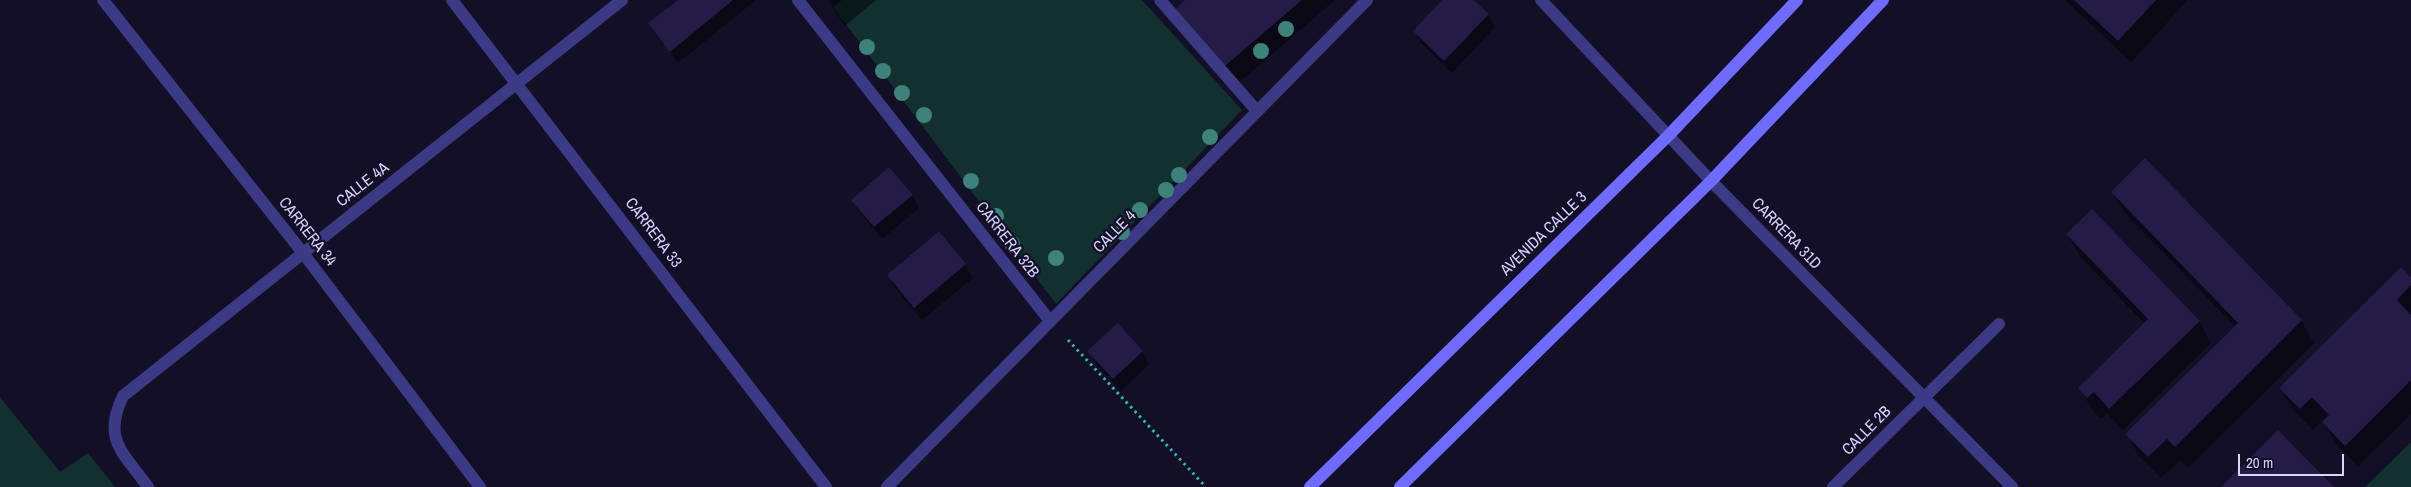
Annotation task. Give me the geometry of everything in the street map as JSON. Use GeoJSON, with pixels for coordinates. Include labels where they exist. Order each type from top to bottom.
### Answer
{"type":"FeatureCollection","features":[{"type":"Feature","properties":{"kind":"main road","name":"AVENIDA CALLE 3"},"geometry":{"type":"LineString","coordinates":[[1310,487],[1669,134],[1797,0]]}},
{"type":"Feature","properties":{"kind":"main road"},"geometry":{"type":"LineString","coordinates":[[1400,487],[1711,181],[1883,0]]}},
{"type":"Feature","properties":{"kind":"street","name":"CARRERA 34"},"geometry":{"type":"LineString","coordinates":[[103,0],[304,253],[480,487]]}},
{"type":"Feature","properties":{"kind":"street","name":"CARRERA 33"},"geometry":{"type":"LineString","coordinates":[[452,0],[518,83],[826,487]]}},
{"type":"Feature","properties":{"kind":"street","name":"CALLE 4A"},"geometry":{"type":"LineString","coordinates":[[148,487],[116,444],[113,429],[115,413],[123,396],[622,0]]}},
{"type":"Feature","properties":{"kind":"street","name":"CARRERA 32B"},"geometry":{"type":"LineString","coordinates":[[798,0],[1050,321]]}},
{"type":"Feature","properties":{"kind":"street"},"geometry":{"type":"LineString","coordinates":[[1160,0],[1257,112]]}},
{"type":"Feature","properties":{"kind":"street","name":"CALLE 4"},"geometry":{"type":"LineString","coordinates":[[887,487],[1367,0]]}},
{"type":"Feature","properties":{"kind":"street","name":"CARRERA 31D"},"geometry":{"type":"LineString","coordinates":[[1541,0],[1669,134],[1711,181],[2012,487]]}},
{"type":"Feature","properties":{"kind":"street","name":"CALLE 2B"},"geometry":{"type":"LineString","coordinates":[[1833,487],[2000,324]]}},
{"type":"Feature","properties":{"kind":"path"},"geometry":{"type":"LineString","coordinates":[[1050,321],[1206,487]]}},
{"type":"Feature","properties":{"kind":"green space"},"geometry":{"type":"Polygon","coordinates":[[[842,0],[1142,0],[1242,110],[1056,304],[833,7],[842,0]]]}},
{"type":"Feature","properties":{"kind":"green space"},"geometry":{"type":"Polygon","coordinates":[[[0,397],[60,472],[88,453],[115,487],[0,487],[0,397]]]}},
{"type":"Feature","properties":{"kind":"green space"},"geometry":{"type":"Polygon","coordinates":[[[2411,442],[2411,487],[2365,487],[2411,442]]]}},
{"type":"Feature","properties":{"kind":"building"},"geometry":{"type":"Polygon","coordinates":[[[678,0],[733,0],[670,52],[648,23],[678,0]]]}},
{"type":"Feature","properties":{"kind":"building"},"geometry":{"type":"Polygon","coordinates":[[[1185,0],[1302,0],[1225,66],[1174,10],[1185,0]]]}},
{"type":"Feature","properties":{"kind":"building"},"geometry":{"type":"Polygon","coordinates":[[[1442,0],[1474,0],[1489,14],[1444,61],[1413,31],[1442,0]]]}},
{"type":"Feature","properties":{"kind":"building"},"geometry":{"type":"Polygon","coordinates":[[[2074,0],[2156,0],[2118,41],[2074,0]]]}},
{"type":"Feature","properties":{"kind":"building"},"geometry":{"type":"Polygon","coordinates":[[[2145,158],[2302,320],[2175,447],[2167,439],[2148,457],[2125,434],[2238,323],[2111,192],[2145,158]]]}},
{"type":"Feature","properties":{"kind":"building"},"geometry":{"type":"Polygon","coordinates":[[[889,167],[913,195],[874,227],[851,200],[889,167]]]}},
{"type":"Feature","properties":{"kind":"building"},"geometry":{"type":"Polygon","coordinates":[[[2092,209],[2200,321],[2109,409],[2094,392],[2087,398],[2078,388],[2148,319],[2066,234],[2092,209]]]}},
{"type":"Feature","properties":{"kind":"building"},"geometry":{"type":"Polygon","coordinates":[[[939,231],[966,264],[914,308],[887,275],[939,231]]]}},
{"type":"Feature","properties":{"kind":"building"},"geometry":{"type":"Polygon","coordinates":[[[2401,267],[2411,277],[2411,285],[2397,300],[2411,315],[2411,380],[2345,446],[2322,422],[2329,415],[2312,397],[2300,409],[2279,388],[2401,267]]]}},
{"type":"Feature","properties":{"kind":"building"},"geometry":{"type":"Polygon","coordinates":[[[1118,323],[1143,351],[1113,379],[1087,351],[1118,323]]]}},
{"type":"Feature","properties":{"kind":"building"},"geometry":{"type":"Polygon","coordinates":[[[2278,430],[2334,487],[2221,487],[2278,430]]]}}]}
